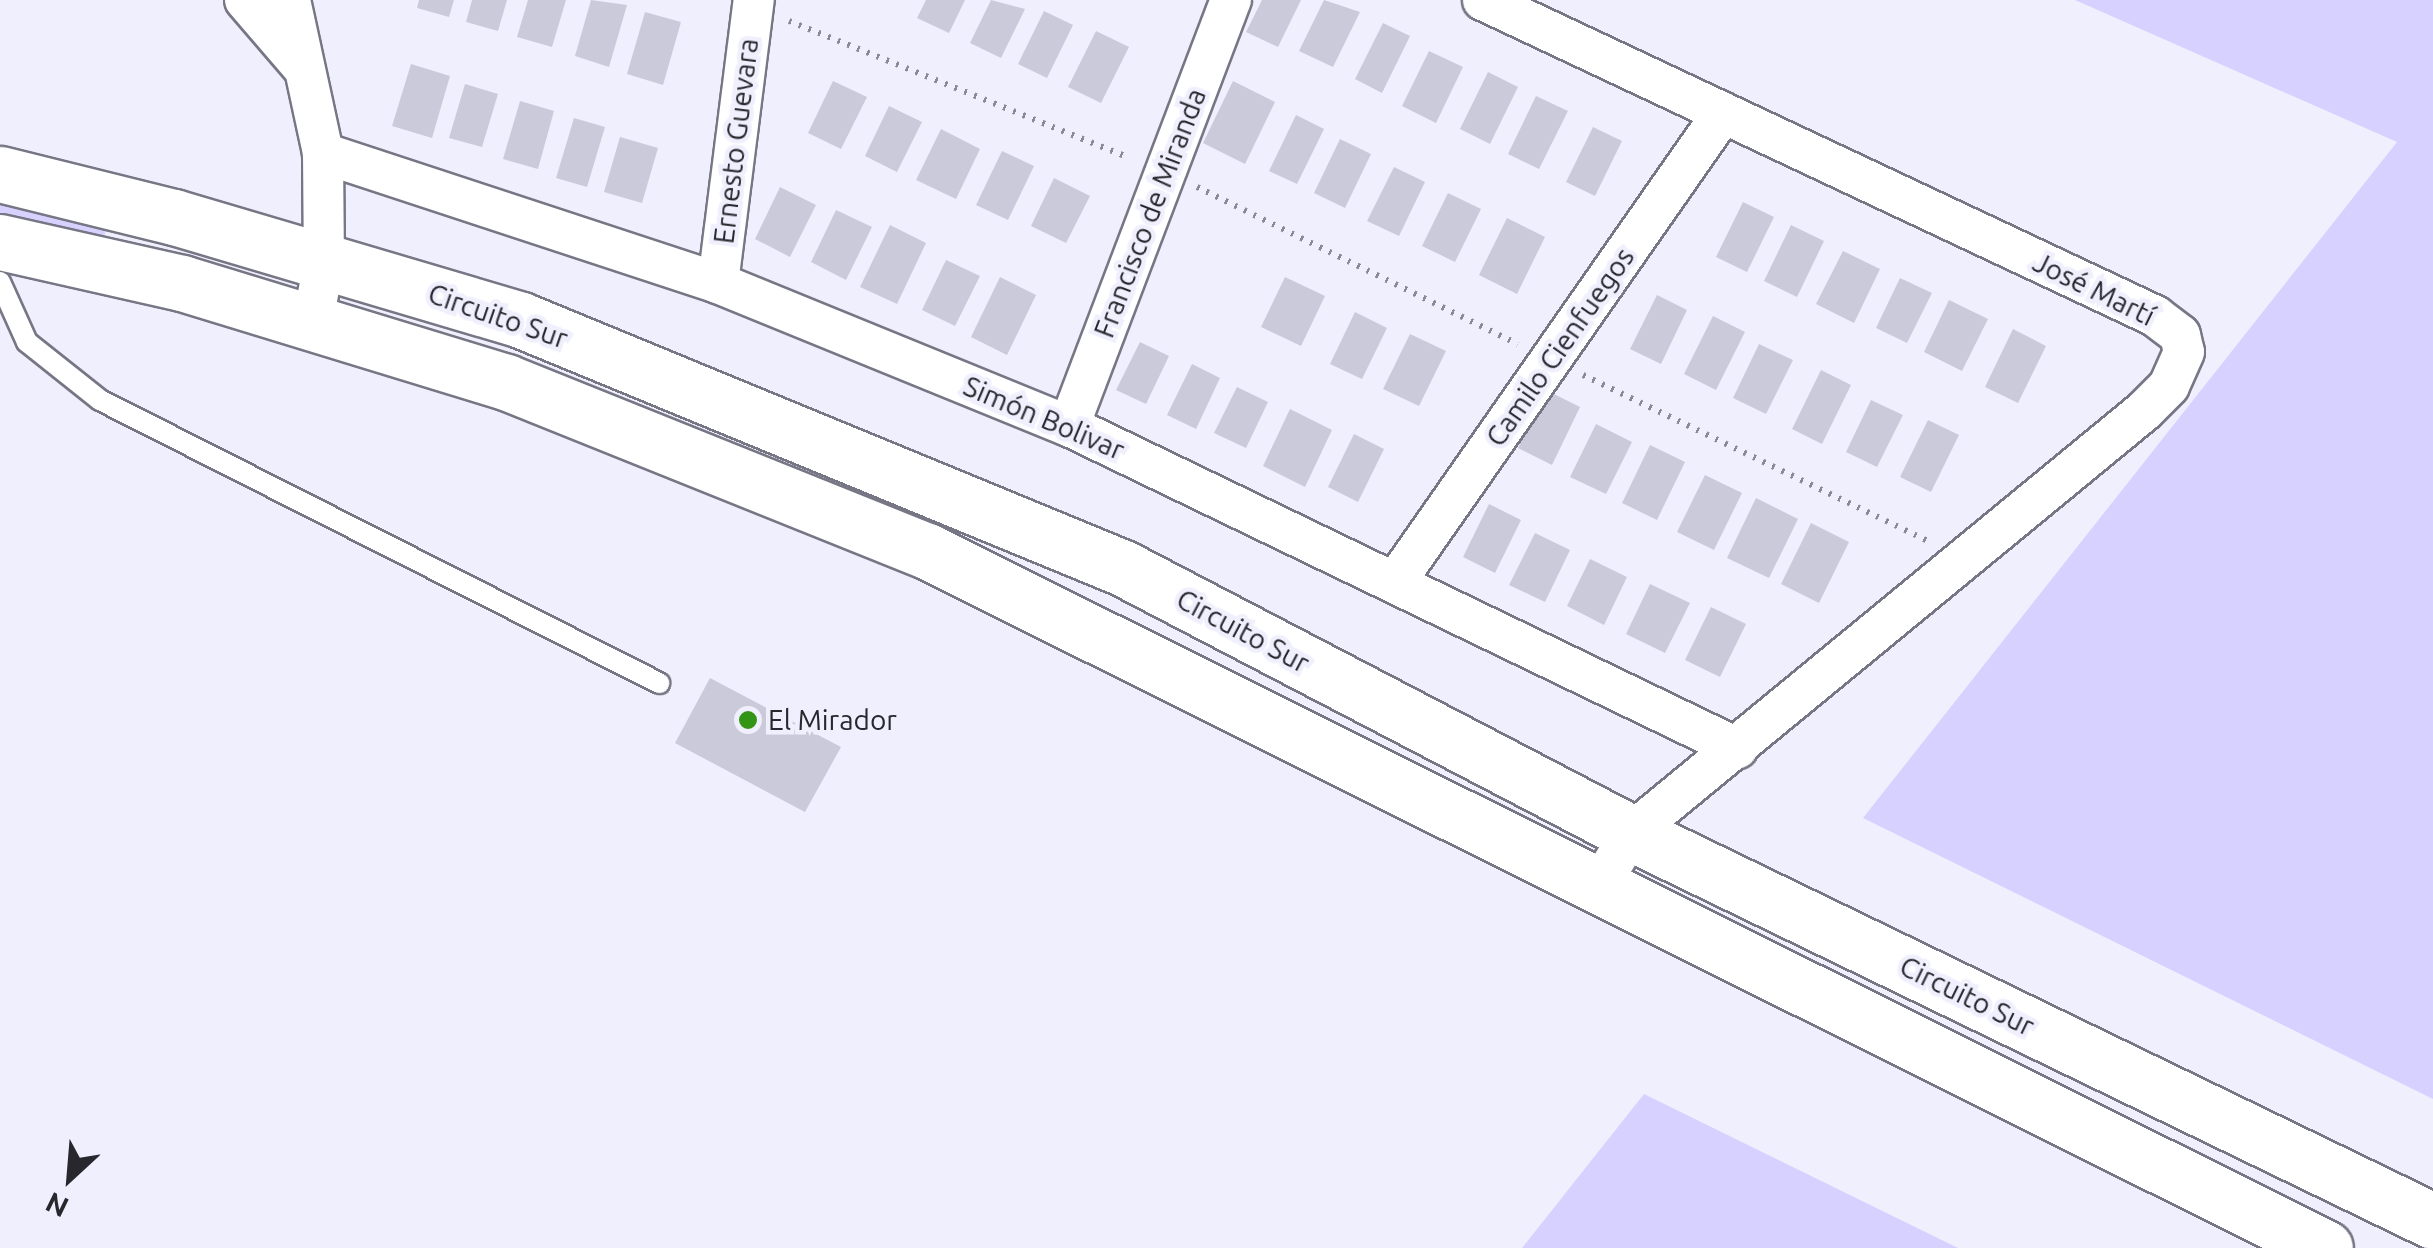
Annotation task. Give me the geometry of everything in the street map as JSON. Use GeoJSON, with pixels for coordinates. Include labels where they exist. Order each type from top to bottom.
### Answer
{"type":"FeatureCollection","features":[{"type":"Feature","properties":{"kind":"highway","name":"Circuito Sur"},"geometry":{"type":"LineString","coordinates":[[0,174],[324,261],[520,320],[1122,568],[1632,834],[2433,1221]]}},
{"type":"Feature","properties":{"kind":"highway"},"geometry":{"type":"LineString","coordinates":[[0,242],[182,283],[506,382],[927,551],[2325,1248]]}},
{"type":"Feature","properties":{"kind":"street"},"geometry":{"type":"LineString","coordinates":[[245,0],[302,66]]}},
{"type":"Feature","properties":{"kind":"street"},"geometry":{"type":"LineString","coordinates":[[290,0],[323,153],[324,261],[313,322]]}},
{"type":"Feature","properties":{"kind":"street","name":"Francisco de Miranda"},"geometry":{"type":"LineString","coordinates":[[1069,426],[1230,0]]}},
{"type":"Feature","properties":{"kind":"street","name":"José Martí"},"geometry":{"type":"LineString","coordinates":[[1483,0],[2156,316],[2180,335],[2184,352],[2170,386],[1632,834],[1598,888]]}},
{"type":"Feature","properties":{"kind":"street","name":"Ernesto Guevara"},"geometry":{"type":"LineString","coordinates":[[718,283],[754,4]]}},
{"type":"Feature","properties":{"kind":"street","name":"Camilo Cienfuegos"},"geometry":{"type":"LineString","coordinates":[[1396,581],[1723,113]]}},
{"type":"Feature","properties":{"kind":"street","name":"Simón Bolivar"},"geometry":{"type":"LineString","coordinates":[[323,153],[718,283],[1069,426],[1737,748]]}},
{"type":"Feature","properties":{"kind":"lane"},"geometry":{"type":"LineString","coordinates":[[0,282],[27,342],[100,400],[658,683]]}},
{"type":"Feature","properties":{"kind":"path"},"geometry":{"type":"LineString","coordinates":[[754,4],[1166,172],[1965,559]]}},
{"type":"Feature","properties":{"kind":"shaded area"},"geometry":{"type":"Polygon","coordinates":[[[2075,0],[2433,0],[2433,1099],[1863,818],[2397,142],[2075,0]]]}},
{"type":"Feature","properties":{"kind":"shaded area"},"geometry":{"type":"Polygon","coordinates":[[[0,203],[107,225],[103,241],[0,220],[0,203]]]}},
{"type":"Feature","properties":{"kind":"shaded area"},"geometry":{"type":"Polygon","coordinates":[[[1644,1094],[1958,1248],[1522,1248],[1644,1094]]]}},
{"type":"Feature","properties":{"kind":"building"},"geometry":{"type":"Polygon","coordinates":[[[419,0],[454,0],[449,17],[417,8],[419,0]]]}},
{"type":"Feature","properties":{"kind":"building"},"geometry":{"type":"Polygon","coordinates":[[[472,0],[507,0],[498,31],[466,22],[472,0]]]}},
{"type":"Feature","properties":{"kind":"building"},"geometry":{"type":"Polygon","coordinates":[[[528,0],[566,0],[552,47],[517,37],[528,0]]]}},
{"type":"Feature","properties":{"kind":"building"},"geometry":{"type":"Polygon","coordinates":[[[591,0],[627,5],[609,67],[575,56],[591,0]]]}},
{"type":"Feature","properties":{"kind":"building"},"geometry":{"type":"Polygon","coordinates":[[[926,0],[965,0],[949,33],[917,18],[926,0]]]}},
{"type":"Feature","properties":{"kind":"building"},"geometry":{"type":"Polygon","coordinates":[[[991,0],[1025,9],[1001,58],[970,43],[991,0]]]}},
{"type":"Feature","properties":{"kind":"building"},"geometry":{"type":"Polygon","coordinates":[[[1262,0],[1301,0],[1278,47],[1246,32],[1262,0]]]}},
{"type":"Feature","properties":{"kind":"building"},"geometry":{"type":"Polygon","coordinates":[[[1324,0],[1360,12],[1333,67],[1299,51],[1324,0]]]}},
{"type":"Feature","properties":{"kind":"building"},"geometry":{"type":"Polygon","coordinates":[[[1044,11],[1073,25],[1047,78],[1018,64],[1044,11]]]}},
{"type":"Feature","properties":{"kind":"building"},"geometry":{"type":"Polygon","coordinates":[[[645,12],[681,22],[663,85],[627,74],[645,12]]]}},
{"type":"Feature","properties":{"kind":"building"},"geometry":{"type":"Polygon","coordinates":[[[1383,23],[1410,36],[1382,93],[1355,79],[1383,23]]]}},
{"type":"Feature","properties":{"kind":"building"},"geometry":{"type":"Polygon","coordinates":[[[1096,31],[1129,47],[1101,103],[1068,87],[1096,31]]]}},
{"type":"Feature","properties":{"kind":"building"},"geometry":{"type":"Polygon","coordinates":[[[1429,51],[1463,67],[1436,123],[1402,106],[1429,51]]]}},
{"type":"Feature","properties":{"kind":"building"},"geometry":{"type":"Polygon","coordinates":[[[411,64],[450,76],[432,138],[392,126],[411,64]]]}},
{"type":"Feature","properties":{"kind":"building"},"geometry":{"type":"Polygon","coordinates":[[[1488,72],[1518,87],[1490,144],[1460,129],[1488,72]]]}},
{"type":"Feature","properties":{"kind":"building"},"geometry":{"type":"Polygon","coordinates":[[[833,81],[867,97],[841,149],[808,133],[833,81]]]}},
{"type":"Feature","properties":{"kind":"building"},"geometry":{"type":"Polygon","coordinates":[[[1233,81],[1275,102],[1245,164],[1203,143],[1233,81]]]}},
{"type":"Feature","properties":{"kind":"building"},"geometry":{"type":"Polygon","coordinates":[[[465,84],[498,94],[482,147],[449,138],[465,84]]]}},
{"type":"Feature","properties":{"kind":"building"},"geometry":{"type":"Polygon","coordinates":[[[1536,96],[1568,111],[1539,169],[1508,154],[1536,96]]]}},
{"type":"Feature","properties":{"kind":"building"},"geometry":{"type":"Polygon","coordinates":[[[520,101],[554,111],[538,169],[503,159],[520,101]]]}},
{"type":"Feature","properties":{"kind":"building"},"geometry":{"type":"Polygon","coordinates":[[[889,106],[922,122],[897,172],[865,156],[889,106]]]}},
{"type":"Feature","properties":{"kind":"building"},"geometry":{"type":"Polygon","coordinates":[[[1296,115],[1324,129],[1297,184],[1269,171],[1296,115]]]}},
{"type":"Feature","properties":{"kind":"building"},"geometry":{"type":"Polygon","coordinates":[[[574,118],[605,127],[587,187],[556,178],[574,118]]]}},
{"type":"Feature","properties":{"kind":"building"},"geometry":{"type":"Polygon","coordinates":[[[1593,127],[1622,141],[1595,196],[1566,182],[1593,127]]]}},
{"type":"Feature","properties":{"kind":"building"},"geometry":{"type":"Polygon","coordinates":[[[941,129],[980,149],[956,199],[916,180],[941,129]]]}},
{"type":"Feature","properties":{"kind":"building"},"geometry":{"type":"Polygon","coordinates":[[[620,137],[658,148],[642,203],[604,192],[620,137]]]}},
{"type":"Feature","properties":{"kind":"building"},"geometry":{"type":"Polygon","coordinates":[[[1340,139],[1371,154],[1345,208],[1314,193],[1340,139]]]}},
{"type":"Feature","properties":{"kind":"building"},"geometry":{"type":"Polygon","coordinates":[[[1002,151],[1034,166],[1008,220],[976,205],[1002,151]]]}},
{"type":"Feature","properties":{"kind":"building"},"geometry":{"type":"Polygon","coordinates":[[[1394,167],[1425,182],[1399,236],[1367,221],[1394,167]]]}},
{"type":"Feature","properties":{"kind":"building"},"geometry":{"type":"Polygon","coordinates":[[[1054,178],[1090,196],[1066,243],[1031,226],[1054,178]]]}},
{"type":"Feature","properties":{"kind":"building"},"geometry":{"type":"Polygon","coordinates":[[[780,187],[816,205],[790,257],[755,239],[780,187]]]}},
{"type":"Feature","properties":{"kind":"building"},"geometry":{"type":"Polygon","coordinates":[[[1448,193],[1481,209],[1455,262],[1422,246],[1448,193]]]}},
{"type":"Feature","properties":{"kind":"building"},"geometry":{"type":"Polygon","coordinates":[[[1743,202],[1774,217],[1747,272],[1716,257],[1743,202]]]}},
{"type":"Feature","properties":{"kind":"building"},"geometry":{"type":"Polygon","coordinates":[[[836,210],[872,227],[846,280],[811,262],[836,210]]]}},
{"type":"Feature","properties":{"kind":"building"},"geometry":{"type":"Polygon","coordinates":[[[1507,218],[1545,237],[1517,294],[1479,275],[1507,218]]]}},
{"type":"Feature","properties":{"kind":"building"},"geometry":{"type":"Polygon","coordinates":[[[890,225],[926,243],[897,304],[860,287],[890,225]]]}},
{"type":"Feature","properties":{"kind":"building"},"geometry":{"type":"Polygon","coordinates":[[[1791,225],[1824,241],[1797,297],[1764,281],[1791,225]]]}},
{"type":"Feature","properties":{"kind":"building"},"geometry":{"type":"Polygon","coordinates":[[[1843,251],[1880,269],[1854,323],[1816,304],[1843,251]]]}},
{"type":"Feature","properties":{"kind":"building"},"geometry":{"type":"Polygon","coordinates":[[[946,260],[980,276],[955,326],[922,310],[946,260]]]}},
{"type":"Feature","properties":{"kind":"building"},"geometry":{"type":"Polygon","coordinates":[[[1000,277],[1036,295],[1007,355],[971,337],[1000,277]]]}},
{"type":"Feature","properties":{"kind":"building"},"geometry":{"type":"Polygon","coordinates":[[[1285,277],[1325,296],[1301,346],[1261,327],[1285,277]]]}},
{"type":"Feature","properties":{"kind":"building"},"geometry":{"type":"Polygon","coordinates":[[[1900,278],[1932,293],[1907,343],[1876,328],[1900,278]]]}},
{"type":"Feature","properties":{"kind":"building"},"geometry":{"type":"Polygon","coordinates":[[[1657,295],[1687,310],[1661,364],[1630,349],[1657,295]]]}},
{"type":"Feature","properties":{"kind":"building"},"geometry":{"type":"Polygon","coordinates":[[[1949,300],[1988,319],[1962,371],[1924,352],[1949,300]]]}},
{"type":"Feature","properties":{"kind":"building"},"geometry":{"type":"Polygon","coordinates":[[[1355,312],[1387,328],[1362,379],[1330,364],[1355,312]]]}},
{"type":"Feature","properties":{"kind":"building"},"geometry":{"type":"Polygon","coordinates":[[[1713,316],[1745,332],[1716,390],[1684,374],[1713,316]]]}},
{"type":"Feature","properties":{"kind":"building"},"geometry":{"type":"Polygon","coordinates":[[[2013,329],[2046,346],[2018,403],[1985,387],[2013,329]]]}},
{"type":"Feature","properties":{"kind":"building"},"geometry":{"type":"Polygon","coordinates":[[[1410,334],[1446,351],[1419,406],[1383,389],[1410,334]]]}},
{"type":"Feature","properties":{"kind":"building"},"geometry":{"type":"Polygon","coordinates":[[[1140,342],[1169,356],[1146,404],[1116,390],[1140,342]]]}},
{"type":"Feature","properties":{"kind":"building"},"geometry":{"type":"Polygon","coordinates":[[[1759,344],[1793,360],[1766,414],[1733,398],[1759,344]]]}},
{"type":"Feature","properties":{"kind":"building"},"geometry":{"type":"Polygon","coordinates":[[[1192,364],[1220,378],[1196,429],[1167,415],[1192,364]]]}},
{"type":"Feature","properties":{"kind":"building"},"geometry":{"type":"Polygon","coordinates":[[[1821,370],[1851,385],[1822,444],[1792,429],[1821,370]]]}},
{"type":"Feature","properties":{"kind":"building"},"geometry":{"type":"Polygon","coordinates":[[[1237,387],[1268,402],[1246,448],[1214,433],[1237,387]]]}},
{"type":"Feature","properties":{"kind":"building"},"geometry":{"type":"Polygon","coordinates":[[[1546,390],[1580,407],[1552,465],[1518,448],[1546,390]]]}},
{"type":"Feature","properties":{"kind":"building"},"geometry":{"type":"Polygon","coordinates":[[[1871,400],[1903,415],[1877,467],[1846,452],[1871,400]]]}},
{"type":"Feature","properties":{"kind":"building"},"geometry":{"type":"Polygon","coordinates":[[[1290,409],[1332,430],[1305,487],[1263,466],[1290,409]]]}},
{"type":"Feature","properties":{"kind":"building"},"geometry":{"type":"Polygon","coordinates":[[[1928,420],[1959,435],[1931,492],[1900,477],[1928,420]]]}},
{"type":"Feature","properties":{"kind":"building"},"geometry":{"type":"Polygon","coordinates":[[[1596,424],[1632,442],[1606,494],[1570,477],[1596,424]]]}},
{"type":"Feature","properties":{"kind":"building"},"geometry":{"type":"Polygon","coordinates":[[[1354,434],[1384,449],[1358,502],[1328,487],[1354,434]]]}},
{"type":"Feature","properties":{"kind":"building"},"geometry":{"type":"Polygon","coordinates":[[[1650,445],[1685,462],[1657,520],[1622,503],[1650,445]]]}},
{"type":"Feature","properties":{"kind":"building"},"geometry":{"type":"Polygon","coordinates":[[[1705,475],[1742,493],[1714,550],[1677,532],[1705,475]]]}},
{"type":"Feature","properties":{"kind":"building"},"geometry":{"type":"Polygon","coordinates":[[[1756,498],[1798,519],[1769,578],[1727,558],[1756,498]]]}},
{"type":"Feature","properties":{"kind":"building"},"geometry":{"type":"Polygon","coordinates":[[[1489,504],[1521,520],[1495,573],[1463,557],[1489,504]]]}},
{"type":"Feature","properties":{"kind":"building"},"geometry":{"type":"Polygon","coordinates":[[[1811,523],[1849,542],[1819,603],[1781,584],[1811,523]]]}},
{"type":"Feature","properties":{"kind":"building"},"geometry":{"type":"Polygon","coordinates":[[[1535,533],[1570,550],[1545,602],[1509,585],[1535,533]]]}},
{"type":"Feature","properties":{"kind":"building"},"geometry":{"type":"Polygon","coordinates":[[[1590,559],[1627,577],[1604,625],[1567,606],[1590,559]]]}},
{"type":"Feature","properties":{"kind":"building"},"geometry":{"type":"Polygon","coordinates":[[[1650,584],[1690,603],[1665,653],[1626,634],[1650,584]]]}},
{"type":"Feature","properties":{"kind":"building"},"geometry":{"type":"Polygon","coordinates":[[[1711,607],[1746,624],[1720,677],[1685,660],[1711,607]]]}},
{"type":"Feature","properties":{"kind":"building"},"geometry":{"type":"Polygon","coordinates":[[[710,678],[841,747],[805,812],[675,743],[710,678]]]}},
{"type":"Feature","properties":{"kind":"place","name":"El Mirador"},"geometry":{"type":"Point","coordinates":[748,720]}}]}
